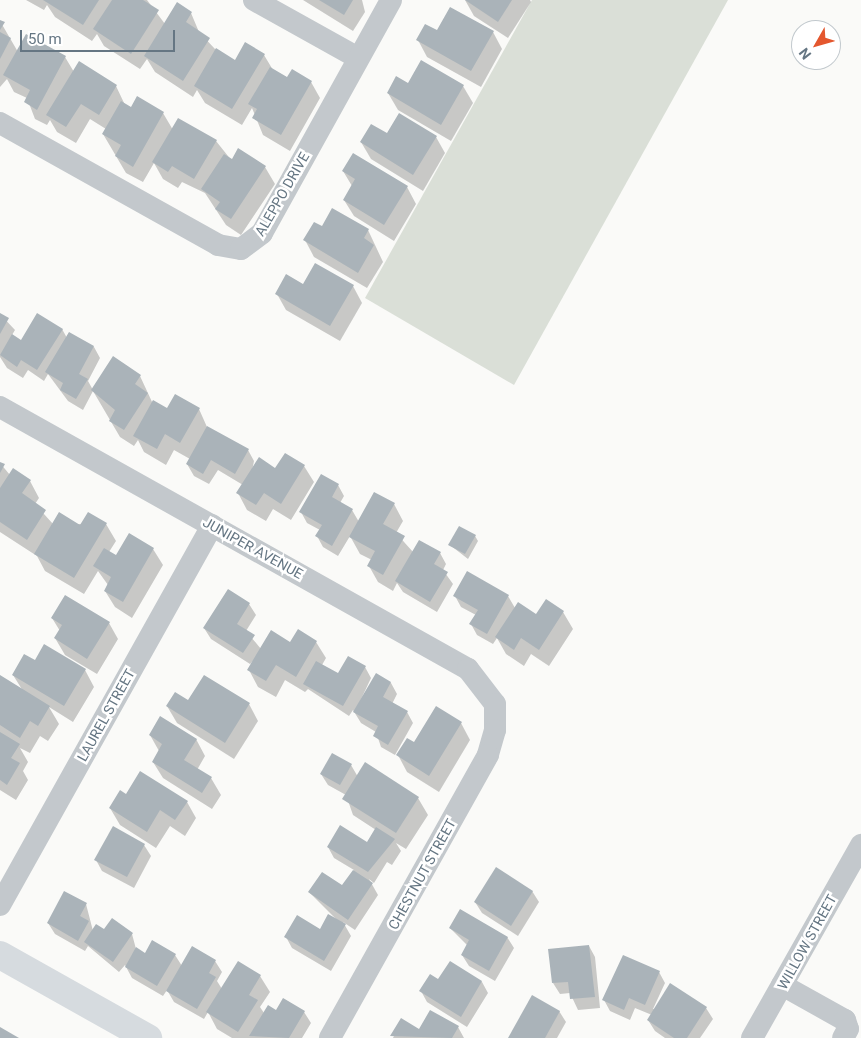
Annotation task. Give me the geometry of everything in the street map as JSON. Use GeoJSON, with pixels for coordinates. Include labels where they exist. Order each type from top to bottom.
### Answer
{"type":"FeatureCollection","features":[{"type":"Feature","properties":{"kind":"main road"},"geometry":{"type":"LineString","coordinates":[[0,955],[148,1038]]}},
{"type":"Feature","properties":{"kind":"street"},"geometry":{"type":"LineString","coordinates":[[254,0],[358,58]]}},
{"type":"Feature","properties":{"kind":"street","name":"ALEPPO DRIVE"},"geometry":{"type":"LineString","coordinates":[[0,123],[218,246],[242,249],[262,233],[391,0]]}},
{"type":"Feature","properties":{"kind":"street","name":"JUNIPER AVENUE"},"geometry":{"type":"LineString","coordinates":[[0,407],[468,669],[495,704]]}},
{"type":"Feature","properties":{"kind":"street","name":"LAUREL STREET"},"geometry":{"type":"LineString","coordinates":[[0,905],[212,524]]}},
{"type":"Feature","properties":{"kind":"street","name":"CHESTNUT STREET"},"geometry":{"type":"LineString","coordinates":[[330,1038],[488,755],[495,730],[495,704]]}},
{"type":"Feature","properties":{"kind":"street","name":"WILLOW STREET"},"geometry":{"type":"LineString","coordinates":[[752,1038],[861,845]]}},
{"type":"Feature","properties":{"kind":"street"},"geometry":{"type":"LineString","coordinates":[[782,985],[850,1025]]}},
{"type":"Feature","properties":{"kind":"shaded area"},"geometry":{"type":"Polygon","coordinates":[[[532,0],[728,0],[514,385],[365,298],[532,0]]]}},
{"type":"Feature","properties":{"kind":"building"},"geometry":{"type":"Polygon","coordinates":[[[43,0],[99,0],[83,25],[43,0]]]}},
{"type":"Feature","properties":{"kind":"building"},"geometry":{"type":"Polygon","coordinates":[[[112,0],[143,0],[159,10],[131,54],[93,29],[112,0]]]}},
{"type":"Feature","properties":{"kind":"building"},"geometry":{"type":"Polygon","coordinates":[[[319,0],[353,0],[344,15],[319,0]]]}},
{"type":"Feature","properties":{"kind":"building"},"geometry":{"type":"Polygon","coordinates":[[[465,0],[512,0],[498,22],[465,0]]]}},
{"type":"Feature","properties":{"kind":"building"},"geometry":{"type":"Polygon","coordinates":[[[177,2],[192,12],[186,22],[210,38],[183,81],[144,56],[177,2]]]}},
{"type":"Feature","properties":{"kind":"building"},"geometry":{"type":"Polygon","coordinates":[[[450,7],[494,31],[471,71],[416,40],[425,24],[437,30],[450,7]]]}},
{"type":"Feature","properties":{"kind":"building"},"geometry":{"type":"Polygon","coordinates":[[[0,20],[5,22],[0,30],[0,20]]]}},
{"type":"Feature","properties":{"kind":"building"},"geometry":{"type":"Polygon","coordinates":[[[0,32],[11,38],[0,59],[0,32]]]}},
{"type":"Feature","properties":{"kind":"building"},"geometry":{"type":"Polygon","coordinates":[[[26,34],[66,56],[37,110],[24,102],[30,90],[3,75],[26,34]]]}},
{"type":"Feature","properties":{"kind":"building"},"geometry":{"type":"Polygon","coordinates":[[[245,42],[265,54],[232,109],[194,86],[216,48],[235,60],[245,42]]]}},
{"type":"Feature","properties":{"kind":"building"},"geometry":{"type":"Polygon","coordinates":[[[421,60],[464,85],[441,125],[387,93],[396,76],[408,83],[421,60]]]}},
{"type":"Feature","properties":{"kind":"building"},"geometry":{"type":"Polygon","coordinates":[[[79,61],[117,85],[99,115],[81,104],[66,127],[46,115],[79,61]]]}},
{"type":"Feature","properties":{"kind":"building"},"geometry":{"type":"Polygon","coordinates":[[[270,67],[287,77],[292,69],[312,81],[281,135],[252,118],[257,109],[248,104],[270,67]]]}},
{"type":"Feature","properties":{"kind":"building"},"geometry":{"type":"Polygon","coordinates":[[[137,96],[164,112],[133,167],[115,156],[121,145],[102,134],[121,101],[131,107],[137,96]]]}},
{"type":"Feature","properties":{"kind":"building"},"geometry":{"type":"Polygon","coordinates":[[[399,113],[437,136],[413,175],[360,142],[371,124],[387,133],[399,113]]]}},
{"type":"Feature","properties":{"kind":"building"},"geometry":{"type":"Polygon","coordinates":[[[178,118],[217,140],[194,179],[172,166],[168,172],[152,162],[178,118]]]}},
{"type":"Feature","properties":{"kind":"building"},"geometry":{"type":"Polygon","coordinates":[[[238,148],[266,166],[231,219],[215,209],[220,202],[201,189],[224,154],[232,159],[238,148]]]}},
{"type":"Feature","properties":{"kind":"building"},"geometry":{"type":"Polygon","coordinates":[[[353,153],[408,186],[384,225],[343,200],[355,179],[342,171],[353,153]]]}},
{"type":"Feature","properties":{"kind":"building"},"geometry":{"type":"Polygon","coordinates":[[[332,208],[369,229],[364,238],[374,245],[358,273],[303,240],[314,222],[322,226],[332,208]]]}},
{"type":"Feature","properties":{"kind":"building"},"geometry":{"type":"Polygon","coordinates":[[[315,263],[354,285],[330,326],[275,294],[286,274],[303,284],[315,263]]]}},
{"type":"Feature","properties":{"kind":"building"},"geometry":{"type":"Polygon","coordinates":[[[0,313],[9,318],[0,334],[0,313]]]}},
{"type":"Feature","properties":{"kind":"building"},"geometry":{"type":"Polygon","coordinates":[[[37,313],[63,329],[37,370],[21,360],[17,367],[0,355],[12,334],[21,340],[37,313]]]}},
{"type":"Feature","properties":{"kind":"building"},"geometry":{"type":"Polygon","coordinates":[[[69,332],[94,346],[79,374],[88,379],[76,399],[60,390],[63,383],[45,372],[69,332]]]}},
{"type":"Feature","properties":{"kind":"building"},"geometry":{"type":"Polygon","coordinates":[[[113,356],[141,375],[135,384],[148,393],[124,430],[109,421],[115,410],[91,390],[113,356]]]}},
{"type":"Feature","properties":{"kind":"building"},"geometry":{"type":"Polygon","coordinates":[[[175,394],[200,408],[180,443],[165,434],[157,449],[133,436],[153,400],[167,408],[175,394]]]}},
{"type":"Feature","properties":{"kind":"building"},"geometry":{"type":"Polygon","coordinates":[[[207,426],[249,449],[235,474],[211,460],[203,474],[186,464],[207,426]]]}},
{"type":"Feature","properties":{"kind":"building"},"geometry":{"type":"Polygon","coordinates":[[[285,453],[305,465],[281,504],[264,493],[256,505],[236,493],[259,457],[275,468],[285,453]]]}},
{"type":"Feature","properties":{"kind":"building"},"geometry":{"type":"Polygon","coordinates":[[[0,462],[5,464],[0,473],[0,462]]]}},
{"type":"Feature","properties":{"kind":"building"},"geometry":{"type":"Polygon","coordinates":[[[13,468],[31,480],[22,493],[46,510],[27,540],[0,522],[0,488],[13,468]]]}},
{"type":"Feature","properties":{"kind":"building"},"geometry":{"type":"Polygon","coordinates":[[[321,474],[339,484],[332,497],[353,509],[332,546],[315,536],[322,525],[299,512],[321,474]]]}},
{"type":"Feature","properties":{"kind":"building"},"geometry":{"type":"Polygon","coordinates":[[[374,492],[395,503],[383,524],[405,536],[383,575],[367,566],[375,551],[349,537],[374,492]]]}},
{"type":"Feature","properties":{"kind":"building"},"geometry":{"type":"Polygon","coordinates":[[[59,512],[80,525],[88,512],[107,523],[74,578],[34,554],[59,512]]]}},
{"type":"Feature","properties":{"kind":"building"},"geometry":{"type":"Polygon","coordinates":[[[459,526],[476,535],[465,554],[448,545],[459,526]]]}},
{"type":"Feature","properties":{"kind":"building"},"geometry":{"type":"Polygon","coordinates":[[[129,533],[154,548],[123,602],[104,591],[111,577],[93,566],[104,548],[116,555],[129,533]]]}},
{"type":"Feature","properties":{"kind":"building"},"geometry":{"type":"Polygon","coordinates":[[[419,540],[441,552],[434,564],[448,572],[430,602],[395,581],[419,540]]]}},
{"type":"Feature","properties":{"kind":"building"},"geometry":{"type":"Polygon","coordinates":[[[467,571],[509,595],[487,634],[469,624],[478,610],[453,596],[467,571]]]}},
{"type":"Feature","properties":{"kind":"building"},"geometry":{"type":"Polygon","coordinates":[[[228,589],[250,603],[237,624],[255,635],[243,653],[203,628],[228,589]]]}},
{"type":"Feature","properties":{"kind":"building"},"geometry":{"type":"Polygon","coordinates":[[[65,595],[110,622],[87,659],[54,638],[62,625],[51,618],[65,595]]]}},
{"type":"Feature","properties":{"kind":"building"},"geometry":{"type":"Polygon","coordinates":[[[546,599],[564,611],[539,650],[521,638],[514,650],[495,637],[518,602],[536,614],[546,599]]]}},
{"type":"Feature","properties":{"kind":"building"},"geometry":{"type":"Polygon","coordinates":[[[298,629],[317,641],[296,677],[276,665],[266,681],[247,670],[271,630],[290,642],[298,629]]]}},
{"type":"Feature","properties":{"kind":"building"},"geometry":{"type":"Polygon","coordinates":[[[44,644],[86,669],[64,706],[12,675],[24,654],[35,660],[44,644]]]}},
{"type":"Feature","properties":{"kind":"building"},"geometry":{"type":"Polygon","coordinates":[[[348,656],[366,666],[343,706],[303,684],[316,661],[338,673],[348,656]]]}},
{"type":"Feature","properties":{"kind":"building"},"geometry":{"type":"Polygon","coordinates":[[[376,673],[391,682],[383,697],[408,711],[388,745],[373,736],[378,726],[353,712],[376,673]]]}},
{"type":"Feature","properties":{"kind":"building"},"geometry":{"type":"Polygon","coordinates":[[[0,675],[50,706],[38,726],[30,721],[20,738],[0,725],[0,675]]]}},
{"type":"Feature","properties":{"kind":"building"},"geometry":{"type":"Polygon","coordinates":[[[204,675],[250,703],[225,743],[166,706],[175,692],[188,700],[204,675]]]}},
{"type":"Feature","properties":{"kind":"building"},"geometry":{"type":"Polygon","coordinates":[[[436,706],[462,722],[429,776],[396,755],[407,738],[414,742],[436,706]]]}},
{"type":"Feature","properties":{"kind":"building"},"geometry":{"type":"Polygon","coordinates":[[[160,716],[197,739],[184,760],[212,777],[202,793],[152,762],[162,744],[149,735],[160,716]]]}},
{"type":"Feature","properties":{"kind":"building"},"geometry":{"type":"Polygon","coordinates":[[[0,732],[20,744],[11,758],[20,763],[7,785],[0,780],[0,732]]]}},
{"type":"Feature","properties":{"kind":"building"},"geometry":{"type":"Polygon","coordinates":[[[332,753],[352,764],[340,785],[320,774],[332,753]]]}},
{"type":"Feature","properties":{"kind":"building"},"geometry":{"type":"Polygon","coordinates":[[[365,762],[419,797],[396,833],[342,799],[365,762]]]}},
{"type":"Feature","properties":{"kind":"building"},"geometry":{"type":"Polygon","coordinates":[[[140,771],[188,801],[175,820],[160,810],[147,832],[109,808],[120,790],[126,794],[140,771]]]}},
{"type":"Feature","properties":{"kind":"building"},"geometry":{"type":"Polygon","coordinates":[[[340,825],[367,842],[376,827],[395,839],[368,872],[327,847],[340,825]]]}},
{"type":"Feature","properties":{"kind":"building"},"geometry":{"type":"Polygon","coordinates":[[[113,826],[145,844],[127,877],[94,860],[113,826]]]}},
{"type":"Feature","properties":{"kind":"building"},"geometry":{"type":"Polygon","coordinates":[[[496,867],[533,891],[511,926],[474,902],[496,867]]]}},
{"type":"Feature","properties":{"kind":"building"},"geometry":{"type":"Polygon","coordinates":[[[353,870],[373,883],[348,920],[308,892],[322,872],[342,885],[353,870]]]}},
{"type":"Feature","properties":{"kind":"building"},"geometry":{"type":"Polygon","coordinates":[[[64,891],[87,903],[80,916],[89,921],[78,941],[47,923],[64,891]]]}},
{"type":"Feature","properties":{"kind":"building"},"geometry":{"type":"Polygon","coordinates":[[[460,909],[508,937],[489,971],[461,955],[469,940],[449,928],[460,909]]]}},
{"type":"Feature","properties":{"kind":"building"},"geometry":{"type":"Polygon","coordinates":[[[328,914],[346,924],[324,961],[284,937],[297,915],[320,929],[328,914]]]}},
{"type":"Feature","properties":{"kind":"building"},"geometry":{"type":"Polygon","coordinates":[[[112,918],[133,933],[113,962],[84,942],[96,924],[104,929],[112,918]]]}},
{"type":"Feature","properties":{"kind":"building"},"geometry":{"type":"Polygon","coordinates":[[[152,940],[176,954],[157,986],[125,967],[136,947],[145,953],[152,940]]]}},
{"type":"Feature","properties":{"kind":"building"},"geometry":{"type":"Polygon","coordinates":[[[589,945],[595,997],[570,999],[568,982],[552,983],[548,949],[589,945]]]}},
{"type":"Feature","properties":{"kind":"building"},"geometry":{"type":"Polygon","coordinates":[[[192,946],[216,960],[209,973],[216,977],[197,1009],[166,991],[192,946]]]}},
{"type":"Feature","properties":{"kind":"building"},"geometry":{"type":"Polygon","coordinates":[[[623,955],[660,971],[645,1005],[629,998],[624,1010],[602,1000],[623,955]]]}},
{"type":"Feature","properties":{"kind":"building"},"geometry":{"type":"Polygon","coordinates":[[[238,961],[261,975],[249,995],[258,1000],[238,1032],[206,1012],[238,961]]]}},
{"type":"Feature","properties":{"kind":"building"},"geometry":{"type":"Polygon","coordinates":[[[450,961],[482,981],[461,1017],[419,991],[430,974],[438,979],[450,961]]]}},
{"type":"Feature","properties":{"kind":"building"},"geometry":{"type":"Polygon","coordinates":[[[670,983],[707,1007],[687,1038],[674,1038],[647,1020],[670,983]]]}},
{"type":"Feature","properties":{"kind":"building"},"geometry":{"type":"Polygon","coordinates":[[[532,995],[560,1011],[545,1038],[508,1038],[532,995]]]}},
{"type":"Feature","properties":{"kind":"building"},"geometry":{"type":"Polygon","coordinates":[[[283,998],[305,1011],[289,1038],[249,1036],[268,1005],[276,1010],[283,998]]]}},
{"type":"Feature","properties":{"kind":"building"},"geometry":{"type":"Polygon","coordinates":[[[430,1010],[459,1026],[452,1038],[390,1036],[401,1018],[419,1029],[430,1010]]]}},
{"type":"Feature","properties":{"kind":"building"},"geometry":{"type":"Polygon","coordinates":[[[0,1027],[19,1038],[0,1038],[0,1027]]]}}]}
